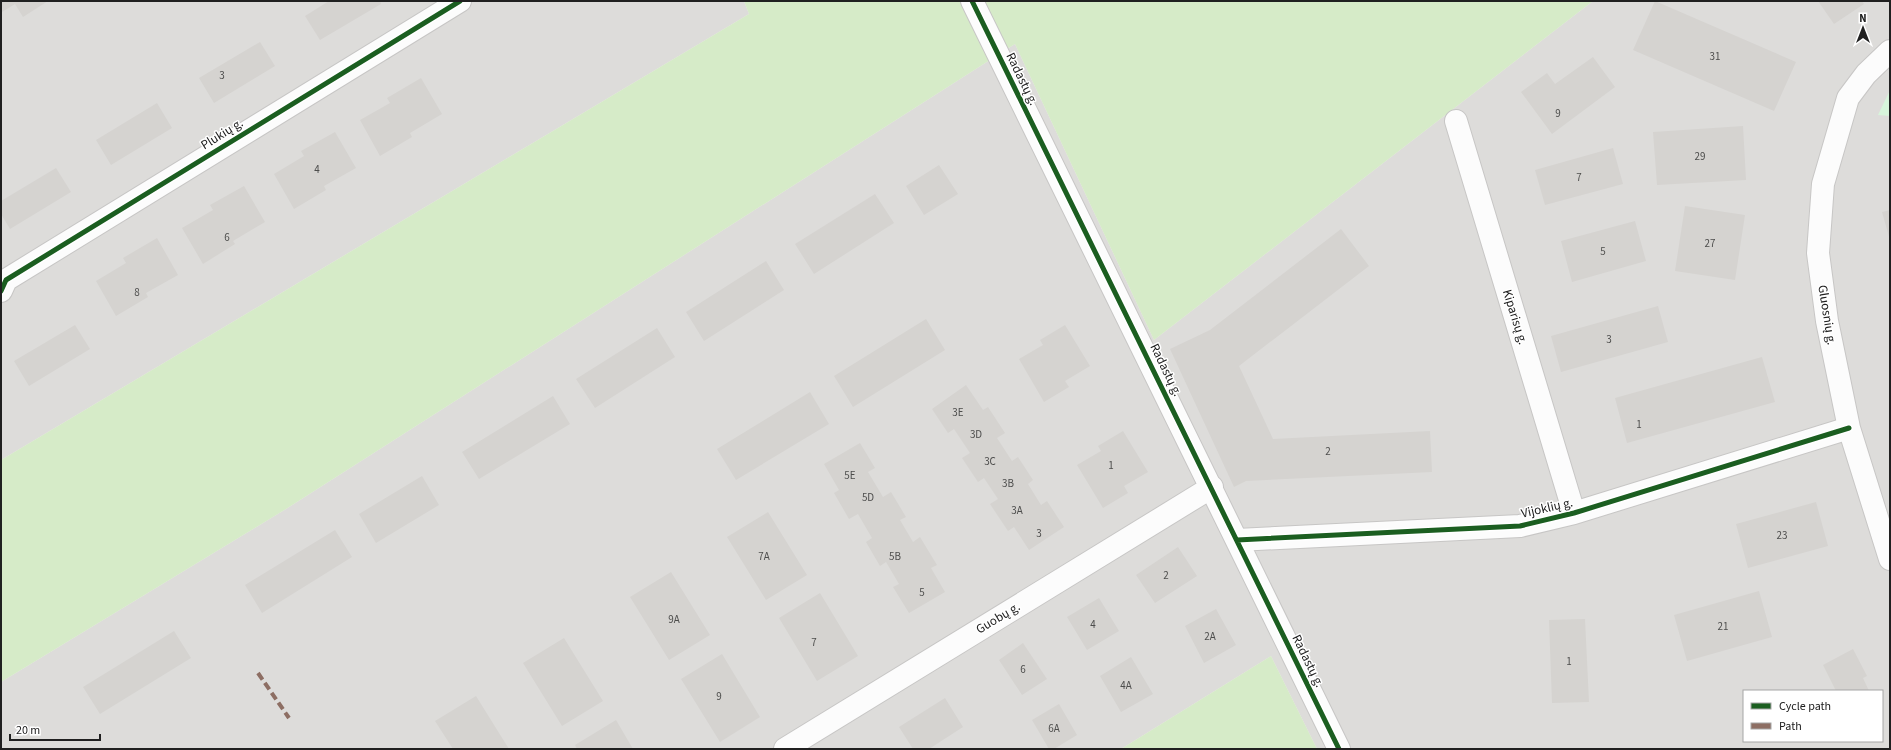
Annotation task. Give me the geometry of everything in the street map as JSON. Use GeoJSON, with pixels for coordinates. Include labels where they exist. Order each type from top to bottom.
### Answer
{"type":"FeatureCollection","features":[{"type":"Feature","properties":{"kind":"street","name":"Plukių g."},"geometry":{"type":"LineString","coordinates":[[1,291],[6,280],[460,1]]}},
{"type":"Feature","properties":{"kind":"street","name":"Radastų g."},"geometry":{"type":"LineString","coordinates":[[972,1],[1212,487],[1339,749]]}},
{"type":"Feature","properties":{"kind":"street","name":"Gluosnių g."},"geometry":{"type":"LineString","coordinates":[[1890,51],[1866,74],[1848,98],[1823,184],[1818,254],[1827,321],[1849,428],[1890,559]]}},
{"type":"Feature","properties":{"kind":"street","name":"Kiparisų g."},"geometry":{"type":"LineString","coordinates":[[1456,121],[1574,513]]}},
{"type":"Feature","properties":{"kind":"street","name":"Vijoklių g."},"geometry":{"type":"LineString","coordinates":[[1237,540],[1520,526],[1574,513],[1849,428]]}},
{"type":"Feature","properties":{"kind":"street","name":"Guobų g."},"geometry":{"type":"LineString","coordinates":[[785,749],[1212,487]]}},
{"type":"Feature","properties":{"kind":"shaded area"},"geometry":{"type":"Polygon","coordinates":[[[1,1],[744,1],[749,14],[1,460],[1,1]]]}},
{"type":"Feature","properties":{"kind":"shaded area"},"geometry":{"type":"Polygon","coordinates":[[[1593,1],[1890,1],[1890,749],[1317,749],[1271,656],[1121,749],[1,749],[1,682],[286,509],[1015,44],[1154,340],[1593,1]]]}},
{"type":"Feature","properties":{"kind":"green space"},"geometry":{"type":"Polygon","coordinates":[[[744,1],[1593,1],[1154,340],[1015,44],[286,509],[1,682],[1,460],[749,14],[744,1]]]}},
{"type":"Feature","properties":{"kind":"green space"},"geometry":{"type":"Polygon","coordinates":[[[1890,90],[1890,116],[1878,115],[1890,90]]]}},
{"type":"Feature","properties":{"kind":"green space"},"geometry":{"type":"Polygon","coordinates":[[[1271,656],[1317,749],[1121,749],[1271,656]]]}},
{"type":"Feature","properties":{"kind":"building"},"geometry":{"type":"Polygon","coordinates":[[[1,1],[48,1],[23,17],[15,4],[2,12],[1,1]]]}},
{"type":"Feature","properties":{"kind":"building"},"geometry":{"type":"Polygon","coordinates":[[[329,1],[380,1],[381,4],[320,40],[305,16],[329,1]]]}},
{"type":"Feature","properties":{"kind":"building"},"geometry":{"type":"Polygon","coordinates":[[[1655,1],[1796,62],[1774,111],[1633,50],[1655,1]]]}},
{"type":"Feature","properties":{"kind":"building"},"geometry":{"type":"Polygon","coordinates":[[[1818,1],[1862,1],[1864,4],[1834,24],[1818,1]]]}},
{"type":"Feature","properties":{"kind":"building"},"geometry":{"type":"Polygon","coordinates":[[[260,42],[275,66],[214,103],[199,78],[260,42]]]}},
{"type":"Feature","properties":{"kind":"building"},"geometry":{"type":"Polygon","coordinates":[[[1593,57],[1615,87],[1552,134],[1521,92],[1547,73],[1555,84],[1593,57]]]}},
{"type":"Feature","properties":{"kind":"building"},"geometry":{"type":"Polygon","coordinates":[[[421,78],[442,114],[410,133],[412,137],[380,156],[360,120],[390,103],[387,98],[421,78]]]}},
{"type":"Feature","properties":{"kind":"building"},"geometry":{"type":"Polygon","coordinates":[[[157,103],[172,128],[111,165],[96,140],[157,103]]]}},
{"type":"Feature","properties":{"kind":"building"},"geometry":{"type":"Polygon","coordinates":[[[1743,126],[1746,180],[1657,185],[1653,132],[1743,126]]]}},
{"type":"Feature","properties":{"kind":"building"},"geometry":{"type":"Polygon","coordinates":[[[335,132],[356,168],[324,186],[326,190],[294,209],[274,174],[304,156],[301,151],[335,132]]]}},
{"type":"Feature","properties":{"kind":"building"},"geometry":{"type":"Polygon","coordinates":[[[1613,148],[1623,184],[1545,205],[1535,170],[1613,148]]]}},
{"type":"Feature","properties":{"kind":"building"},"geometry":{"type":"Polygon","coordinates":[[[939,165],[958,194],[924,215],[906,186],[939,165]]]}},
{"type":"Feature","properties":{"kind":"building"},"geometry":{"type":"Polygon","coordinates":[[[56,168],[71,192],[10,229],[1,214],[1,201],[56,168]]]}},
{"type":"Feature","properties":{"kind":"building"},"geometry":{"type":"Polygon","coordinates":[[[244,186],[265,222],[233,241],[235,244],[203,264],[182,228],[213,210],[210,205],[244,186]]]}},
{"type":"Feature","properties":{"kind":"building"},"geometry":{"type":"Polygon","coordinates":[[[875,194],[894,223],[814,274],[795,244],[875,194]]]}},
{"type":"Feature","properties":{"kind":"building"},"geometry":{"type":"Polygon","coordinates":[[[1685,206],[1745,215],[1735,280],[1675,271],[1685,206]]]}},
{"type":"Feature","properties":{"kind":"building"},"geometry":{"type":"Polygon","coordinates":[[[1890,210],[1890,240],[1882,212],[1890,210]]]}},
{"type":"Feature","properties":{"kind":"building"},"geometry":{"type":"Polygon","coordinates":[[[1635,221],[1646,261],[1572,282],[1561,241],[1635,221]]]}},
{"type":"Feature","properties":{"kind":"building"},"geometry":{"type":"Polygon","coordinates":[[[1341,229],[1369,266],[1239,366],[1273,439],[1430,431],[1432,472],[1246,481],[1234,487],[1170,349],[1210,330],[1341,229]]]}},
{"type":"Feature","properties":{"kind":"building"},"geometry":{"type":"Polygon","coordinates":[[[157,238],[178,275],[146,293],[148,297],[116,316],[96,281],[126,263],[123,258],[157,238]]]}},
{"type":"Feature","properties":{"kind":"building"},"geometry":{"type":"Polygon","coordinates":[[[766,261],[784,290],[704,341],[686,312],[766,261]]]}},
{"type":"Feature","properties":{"kind":"building"},"geometry":{"type":"Polygon","coordinates":[[[1658,306],[1668,342],[1561,372],[1551,336],[1658,306]]]}},
{"type":"Feature","properties":{"kind":"building"},"geometry":{"type":"Polygon","coordinates":[[[926,319],[945,350],[853,407],[834,376],[926,319]]]}},
{"type":"Feature","properties":{"kind":"building"},"geometry":{"type":"Polygon","coordinates":[[[75,325],[90,349],[29,386],[14,361],[75,325]]]}},
{"type":"Feature","properties":{"kind":"building"},"geometry":{"type":"Polygon","coordinates":[[[1065,325],[1090,366],[1065,381],[1069,387],[1044,402],[1019,359],[1043,345],[1040,340],[1065,325]]]}},
{"type":"Feature","properties":{"kind":"building"},"geometry":{"type":"Polygon","coordinates":[[[657,328],[675,357],[595,408],[576,379],[657,328]]]}},
{"type":"Feature","properties":{"kind":"building"},"geometry":{"type":"Polygon","coordinates":[[[1762,357],[1775,402],[1627,443],[1615,398],[1762,357]]]}},
{"type":"Feature","properties":{"kind":"building"},"geometry":{"type":"Polygon","coordinates":[[[966,385],[983,410],[988,407],[1005,433],[997,438],[1012,461],[1018,457],[1033,480],[1028,484],[1041,505],[1047,501],[1064,527],[1029,550],[1014,527],[1008,531],[990,504],[998,499],[984,478],[978,482],[962,458],[970,453],[954,429],[948,433],[932,409],[966,385]]]}},
{"type":"Feature","properties":{"kind":"building"},"geometry":{"type":"Polygon","coordinates":[[[810,392],[829,424],[736,480],[717,449],[810,392]]]}},
{"type":"Feature","properties":{"kind":"building"},"geometry":{"type":"Polygon","coordinates":[[[553,396],[570,424],[479,479],[462,452],[553,396]]]}},
{"type":"Feature","properties":{"kind":"building"},"geometry":{"type":"Polygon","coordinates":[[[1123,431],[1148,472],[1124,486],[1128,493],[1103,508],[1077,465],[1101,451],[1098,446],[1123,431]]]}},
{"type":"Feature","properties":{"kind":"building"},"geometry":{"type":"Polygon","coordinates":[[[860,443],[875,468],[868,472],[883,497],[891,492],[906,517],[900,520],[913,542],[920,537],[937,565],[931,568],[945,592],[909,613],[893,587],[899,584],[886,562],[880,566],[866,542],[872,538],[858,514],[849,519],[834,493],[839,490],[824,464],[860,443]]]}},
{"type":"Feature","properties":{"kind":"building"},"geometry":{"type":"Polygon","coordinates":[[[422,476],[439,505],[376,543],[359,514],[422,476]]]}},
{"type":"Feature","properties":{"kind":"building"},"geometry":{"type":"Polygon","coordinates":[[[1816,502],[1828,546],[1748,568],[1736,524],[1816,502]]]}},
{"type":"Feature","properties":{"kind":"building"},"geometry":{"type":"Polygon","coordinates":[[[768,512],[807,575],[766,600],[727,537],[768,512]]]}},
{"type":"Feature","properties":{"kind":"building"},"geometry":{"type":"Polygon","coordinates":[[[335,530],[352,557],[262,613],[245,585],[335,530]]]}},
{"type":"Feature","properties":{"kind":"building"},"geometry":{"type":"Polygon","coordinates":[[[1178,547],[1197,576],[1155,603],[1136,575],[1178,547]]]}},
{"type":"Feature","properties":{"kind":"building"},"geometry":{"type":"Polygon","coordinates":[[[671,572],[710,635],[669,660],[630,597],[671,572]]]}},
{"type":"Feature","properties":{"kind":"building"},"geometry":{"type":"Polygon","coordinates":[[[1759,591],[1772,637],[1687,661],[1674,615],[1759,591]]]}},
{"type":"Feature","properties":{"kind":"building"},"geometry":{"type":"Polygon","coordinates":[[[820,593],[858,656],[817,681],[779,618],[820,593]]]}},
{"type":"Feature","properties":{"kind":"building"},"geometry":{"type":"Polygon","coordinates":[[[1099,598],[1119,631],[1087,650],[1067,617],[1099,598]]]}},
{"type":"Feature","properties":{"kind":"building"},"geometry":{"type":"Polygon","coordinates":[[[1216,609],[1236,645],[1204,663],[1185,626],[1216,609]]]}},
{"type":"Feature","properties":{"kind":"building"},"geometry":{"type":"Polygon","coordinates":[[[1585,619],[1589,702],[1552,703],[1549,620],[1585,619]]]}},
{"type":"Feature","properties":{"kind":"building"},"geometry":{"type":"Polygon","coordinates":[[[174,631],[191,658],[100,714],[83,687],[174,631]]]}},
{"type":"Feature","properties":{"kind":"building"},"geometry":{"type":"Polygon","coordinates":[[[564,638],[603,701],[562,726],[523,663],[564,638]]]}},
{"type":"Feature","properties":{"kind":"building"},"geometry":{"type":"Polygon","coordinates":[[[1023,643],[1047,679],[1022,695],[999,660],[1023,643]]]}},
{"type":"Feature","properties":{"kind":"building"},"geometry":{"type":"Polygon","coordinates":[[[1853,649],[1867,676],[1863,678],[1869,690],[1836,690],[1823,665],[1853,649]]]}},
{"type":"Feature","properties":{"kind":"building"},"geometry":{"type":"Polygon","coordinates":[[[722,654],[760,717],[720,742],[681,679],[722,654]]]}},
{"type":"Feature","properties":{"kind":"building"},"geometry":{"type":"Polygon","coordinates":[[[1131,657],[1153,694],[1121,712],[1100,676],[1131,657]]]}},
{"type":"Feature","properties":{"kind":"building"},"geometry":{"type":"Polygon","coordinates":[[[476,696],[509,749],[453,749],[435,721],[476,696]]]}},
{"type":"Feature","properties":{"kind":"building"},"geometry":{"type":"Polygon","coordinates":[[[945,698],[963,727],[929,749],[913,749],[899,727],[945,698]]]}},
{"type":"Feature","properties":{"kind":"building"},"geometry":{"type":"Polygon","coordinates":[[[1059,704],[1077,735],[1054,749],[1049,749],[1032,720],[1059,704]]]}},
{"type":"Feature","properties":{"kind":"building"},"geometry":{"type":"Polygon","coordinates":[[[616,720],[633,749],[577,749],[575,745],[616,720]]]}},
{"type":"Feature","properties":{"kind":"marked path"},"geometry":{"type":"LineString","coordinates":[[258,673],[289,718]]}},
{"type":"Feature","properties":{"kind":"cycle path"},"geometry":{"type":"LineString","coordinates":[[1,291],[6,280],[460,1]]}},
{"type":"Feature","properties":{"kind":"cycle path"},"geometry":{"type":"LineString","coordinates":[[972,1],[1339,749]]}},
{"type":"Feature","properties":{"kind":"cycle path"},"geometry":{"type":"LineString","coordinates":[[1237,540],[1520,526],[1574,513],[1849,428]]}}]}
